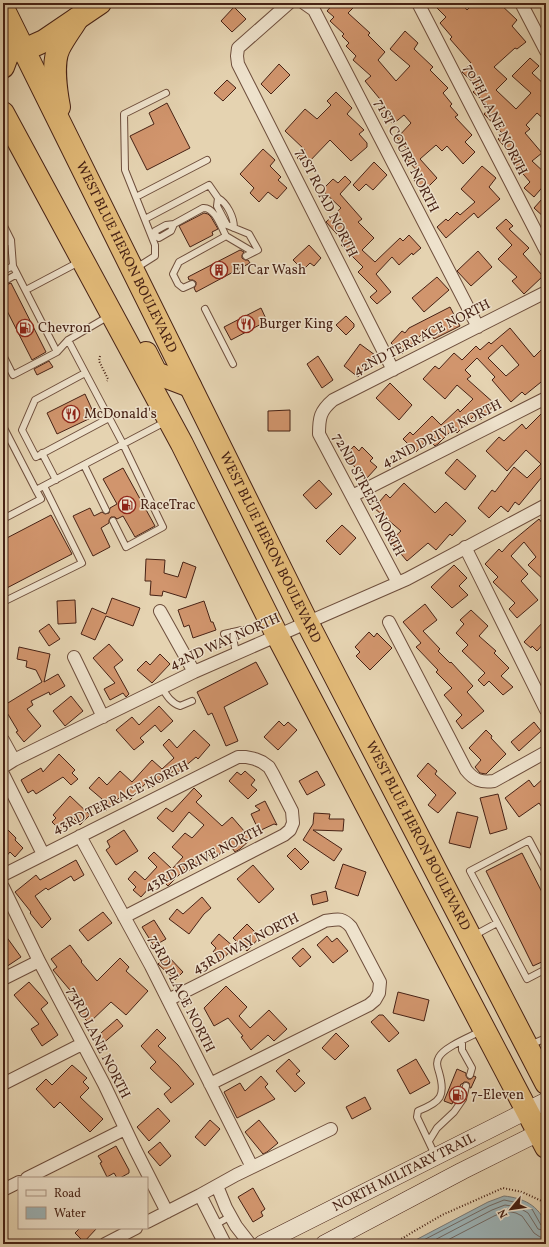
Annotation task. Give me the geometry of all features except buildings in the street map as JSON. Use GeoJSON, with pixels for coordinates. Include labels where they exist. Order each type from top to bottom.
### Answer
{"type":"FeatureCollection","features":[{"type":"Feature","properties":{"kind":"highway"},"geometry":{"type":"LineString","coordinates":[[5,11],[9,33],[10,54],[44,41],[100,3]]}},
{"type":"Feature","properties":{"kind":"highway"},"geometry":{"type":"LineString","coordinates":[[63,127],[56,87],[55,68],[58,50],[77,19]]}},
{"type":"Feature","properties":{"kind":"highway","name":"WEST BLUE HERON BOULEVARD"},"geometry":{"type":"LineString","coordinates":[[10,54],[63,127],[132,270],[307,622],[470,937],[536,1042],[546,1084]]}},
{"type":"Feature","properties":{"kind":"highway"},"geometry":{"type":"LineString","coordinates":[[3,112],[169,420],[277,635],[527,1111],[544,1137]]}},
{"type":"Feature","properties":{"kind":"highway"},"geometry":{"type":"LineString","coordinates":[[3,132],[22,146]]}},
{"type":"Feature","properties":{"kind":"highway"},"geometry":{"type":"LineString","coordinates":[[108,306],[117,299],[156,373],[190,386]]}},
{"type":"Feature","properties":{"kind":"highway"},"geometry":{"type":"LineString","coordinates":[[169,420],[198,430],[231,492],[254,517]]}},
{"type":"Feature","properties":{"kind":"main road","name":"NORTH MILITARY TRAIL"},"geometry":{"type":"LineString","coordinates":[[262,1244],[546,1101]]}},
{"type":"Feature","properties":{"kind":"main road","name":"NORTH MILITARY TRAIL"},"geometry":{"type":"LineString","coordinates":[[324,1244],[462,1171],[544,1137]]}},
{"type":"Feature","properties":{"kind":"street","name":"71ST ROAD NORTH"},"geometry":{"type":"LineString","coordinates":[[289,3],[238,48],[238,64],[393,370]]}},
{"type":"Feature","properties":{"kind":"street","name":"71ST COURT NORTH"},"geometry":{"type":"LineString","coordinates":[[304,3],[314,10],[478,326]]}},
{"type":"Feature","properties":{"kind":"street","name":"70TH LANE NORTH"},"geometry":{"type":"LineString","coordinates":[[418,3],[546,251]]}},
{"type":"Feature","properties":{"kind":"street"},"geometry":{"type":"LineString","coordinates":[[521,3],[546,51]]}},
{"type":"Feature","properties":{"kind":"street","name":"42ND TERRACE NORTH"},"geometry":{"type":"LineString","coordinates":[[319,419],[327,405],[333,400],[546,292]]}},
{"type":"Feature","properties":{"kind":"street","name":"42ND DRIVE NORTH"},"geometry":{"type":"LineString","coordinates":[[352,496],[546,398]]}},
{"type":"Feature","properties":{"kind":"street","name":"72ND STREET NORTH"},"geometry":{"type":"LineString","coordinates":[[319,419],[319,434],[398,583]]}},
{"type":"Feature","properties":{"kind":"street","name":"42ND WAY NORTH"},"geometry":{"type":"LineString","coordinates":[[3,767],[14,760],[194,672],[398,583],[546,505]]}},
{"type":"Feature","properties":{"kind":"street"},"geometry":{"type":"LineString","coordinates":[[465,547],[546,710]]}},
{"type":"Feature","properties":{"kind":"street"},"geometry":{"type":"LineString","coordinates":[[160,611],[194,672]]}},
{"type":"Feature","properties":{"kind":"street"},"geometry":{"type":"LineString","coordinates":[[389,622],[466,770],[471,776],[477,780],[486,782],[494,781],[546,752]]}},
{"type":"Feature","properties":{"kind":"street"},"geometry":{"type":"LineString","coordinates":[[74,657],[104,716]]}},
{"type":"Feature","properties":{"kind":"street"},"geometry":{"type":"LineString","coordinates":[[3,740],[14,760]]}},
{"type":"Feature","properties":{"kind":"street","name":"43RD TERRACE NORTH"},"geometry":{"type":"LineString","coordinates":[[3,875],[238,758],[255,758],[268,767],[292,811],[293,823]]}},
{"type":"Feature","properties":{"kind":"street"},"geometry":{"type":"LineString","coordinates":[[3,774],[43,854]]}},
{"type":"Feature","properties":{"kind":"street","name":"43RD DRIVE NORTH"},"geometry":{"type":"LineString","coordinates":[[124,917],[284,834],[290,830],[293,823]]}},
{"type":"Feature","properties":{"kind":"street","name":"73RD PLACE NORTH"},"geometry":{"type":"LineString","coordinates":[[80,836],[168,1000],[252,1167]]}},
{"type":"Feature","properties":{"kind":"street","name":"73RD LANE NORTH"},"geometry":{"type":"LineString","coordinates":[[3,887],[39,961],[104,1084],[125,1130],[167,1212]]}},
{"type":"Feature","properties":{"kind":"street","name":"43RD WAY NORTH"},"geometry":{"type":"LineString","coordinates":[[168,1000],[325,921],[338,919],[346,922],[351,927],[380,982],[379,993],[375,1000],[369,1005],[210,1084]]}},
{"type":"Feature","properties":{"kind":"street"},"geometry":{"type":"LineString","coordinates":[[3,979],[39,961]]}},
{"type":"Feature","properties":{"kind":"street"},"geometry":{"type":"LineString","coordinates":[[3,1084],[82,1044]]}},
{"type":"Feature","properties":{"kind":"street"},"geometry":{"type":"LineString","coordinates":[[148,1222],[200,1196],[252,1167],[331,1129]]}},
{"type":"Feature","properties":{"kind":"street"},"geometry":{"type":"LineString","coordinates":[[30,1177],[125,1130]]}},
{"type":"Feature","properties":{"kind":"street"},"geometry":{"type":"LineString","coordinates":[[3,1190],[18,1182]]}},
{"type":"Feature","properties":{"kind":"street"},"geometry":{"type":"LineString","coordinates":[[217,1186],[236,1226],[250,1244]]}},
{"type":"Feature","properties":{"kind":"street"},"geometry":{"type":"LineString","coordinates":[[200,1196],[225,1244]]}},
{"type":"Feature","properties":{"kind":"street"},"geometry":{"type":"LineString","coordinates":[[105,1244],[134,1229]]}},
{"type":"Feature","properties":{"kind":"lane"},"geometry":{"type":"LineString","coordinates":[[132,270],[155,256],[155,245],[154,236],[125,170],[124,114],[166,93]]}},
{"type":"Feature","properties":{"kind":"lane"},"geometry":{"type":"LineString","coordinates":[[136,197],[207,160]]}},
{"type":"Feature","properties":{"kind":"lane"},"geometry":{"type":"LineString","coordinates":[[145,218],[209,185],[214,190],[218,198],[217,206],[227,225],[249,234],[258,250],[246,256]]}},
{"type":"Feature","properties":{"kind":"lane"},"geometry":{"type":"LineString","coordinates":[[154,236],[155,231],[166,225],[174,224],[203,208],[208,208],[212,211],[226,236],[253,252]]}},
{"type":"Feature","properties":{"kind":"lane"},"geometry":{"type":"LineString","coordinates":[[3,224],[11,240],[13,266],[57,352]]}},
{"type":"Feature","properties":{"kind":"lane"},"geometry":{"type":"LineString","coordinates":[[192,284],[183,288],[178,284],[174,274],[179,262],[226,236]]}},
{"type":"Feature","properties":{"kind":"lane"},"geometry":{"type":"LineString","coordinates":[[3,244],[11,240]]}},
{"type":"Feature","properties":{"kind":"lane"},"geometry":{"type":"LineString","coordinates":[[26,290],[83,260]]}},
{"type":"Feature","properties":{"kind":"lane"},"geometry":{"type":"LineString","coordinates":[[3,271],[13,266]]}},
{"type":"Feature","properties":{"kind":"lane"},"geometry":{"type":"LineString","coordinates":[[3,282],[17,274]]}},
{"type":"Feature","properties":{"kind":"lane"},"geometry":{"type":"LineString","coordinates":[[3,355],[13,375],[57,352],[68,340],[108,306]]}},
{"type":"Feature","properties":{"kind":"lane"},"geometry":{"type":"LineString","coordinates":[[205,309],[233,364]]}},
{"type":"Feature","properties":{"kind":"lane"},"geometry":{"type":"LineString","coordinates":[[68,340],[123,444],[163,527],[126,547],[113,522]]}},
{"type":"Feature","properties":{"kind":"lane"},"geometry":{"type":"LineString","coordinates":[[85,373],[35,400],[22,430],[36,457],[109,418]]}},
{"type":"Feature","properties":{"kind":"lane"},"geometry":{"type":"LineString","coordinates":[[36,490],[169,420]]}},
{"type":"Feature","properties":{"kind":"lane"},"geometry":{"type":"LineString","coordinates":[[3,426],[41,499],[3,519]]}},
{"type":"Feature","properties":{"kind":"lane"},"geometry":{"type":"LineString","coordinates":[[42,453],[56,480]]}},
{"type":"Feature","properties":{"kind":"lane"},"geometry":{"type":"LineString","coordinates":[[84,465],[106,510]]}},
{"type":"Feature","properties":{"kind":"lane"},"geometry":{"type":"LineString","coordinates":[[3,602],[82,563],[44,486]]}},
{"type":"Feature","properties":{"kind":"lane"},"geometry":{"type":"LineString","coordinates":[[224,634],[242,630]]}},
{"type":"Feature","properties":{"kind":"lane"},"geometry":{"type":"LineString","coordinates":[[232,632],[236,653]]}},
{"type":"Feature","properties":{"kind":"lane"},"geometry":{"type":"LineString","coordinates":[[162,688],[175,705],[180,706],[192,701]]}},
{"type":"Feature","properties":{"kind":"lane"},"geometry":{"type":"LineString","coordinates":[[546,872],[529,840],[470,871],[527,979],[546,969]]}},
{"type":"Feature","properties":{"kind":"lane"},"geometry":{"type":"LineString","coordinates":[[470,937],[497,923]]}},
{"type":"Feature","properties":{"kind":"lane"},"geometry":{"type":"LineString","coordinates":[[436,1156],[416,1117],[418,1111],[439,1100],[443,1090],[436,1064],[439,1056],[448,1048],[484,1029]]}},
{"type":"Feature","properties":{"kind":"lane"},"geometry":{"type":"LineString","coordinates":[[462,1041],[462,1050],[472,1068],[470,1075]]}},
{"type":"Feature","properties":{"kind":"lane"},"geometry":{"type":"LineString","coordinates":[[428,1141],[437,1128],[454,1112],[463,1099],[466,1086]]}},
{"type":"Feature","properties":{"kind":"lane"},"geometry":{"type":"LineString","coordinates":[[215,1225],[231,1216]]}},
{"type":"Feature","properties":{"kind":"path"},"geometry":{"type":"LineString","coordinates":[[100,356],[99,361],[108,379],[107,381]]}},
{"type":"Feature","properties":{"kind":"path"},"geometry":{"type":"LineString","coordinates":[[394,1244],[401,1238],[442,1215],[503,1188],[522,1192],[546,1203]]}},
{"type":"Feature","properties":{"kind":"water"},"geometry":{"type":"Polygon","coordinates":[[[504,1196],[524,1201],[539,1212],[546,1225],[546,1244],[408,1244],[488,1202],[504,1196]]]}},
{"type":"Feature","properties":{"kind":"place","name":"El Car Wash"},"geometry":{"type":"Point","coordinates":[219,270]}},
{"type":"Feature","properties":{"kind":"place","name":"Burger King"},"geometry":{"type":"Point","coordinates":[246,324]}},
{"type":"Feature","properties":{"kind":"place","name":"Chevron"},"geometry":{"type":"Point","coordinates":[25,328]}},
{"type":"Feature","properties":{"kind":"place","name":"McDonald's"},"geometry":{"type":"Point","coordinates":[71,414]}},
{"type":"Feature","properties":{"kind":"place","name":"RaceTrac"},"geometry":{"type":"Point","coordinates":[127,505]}},
{"type":"Feature","properties":{"kind":"place","name":"7-Eleven"},"geometry":{"type":"Point","coordinates":[458,1095]}}]}
